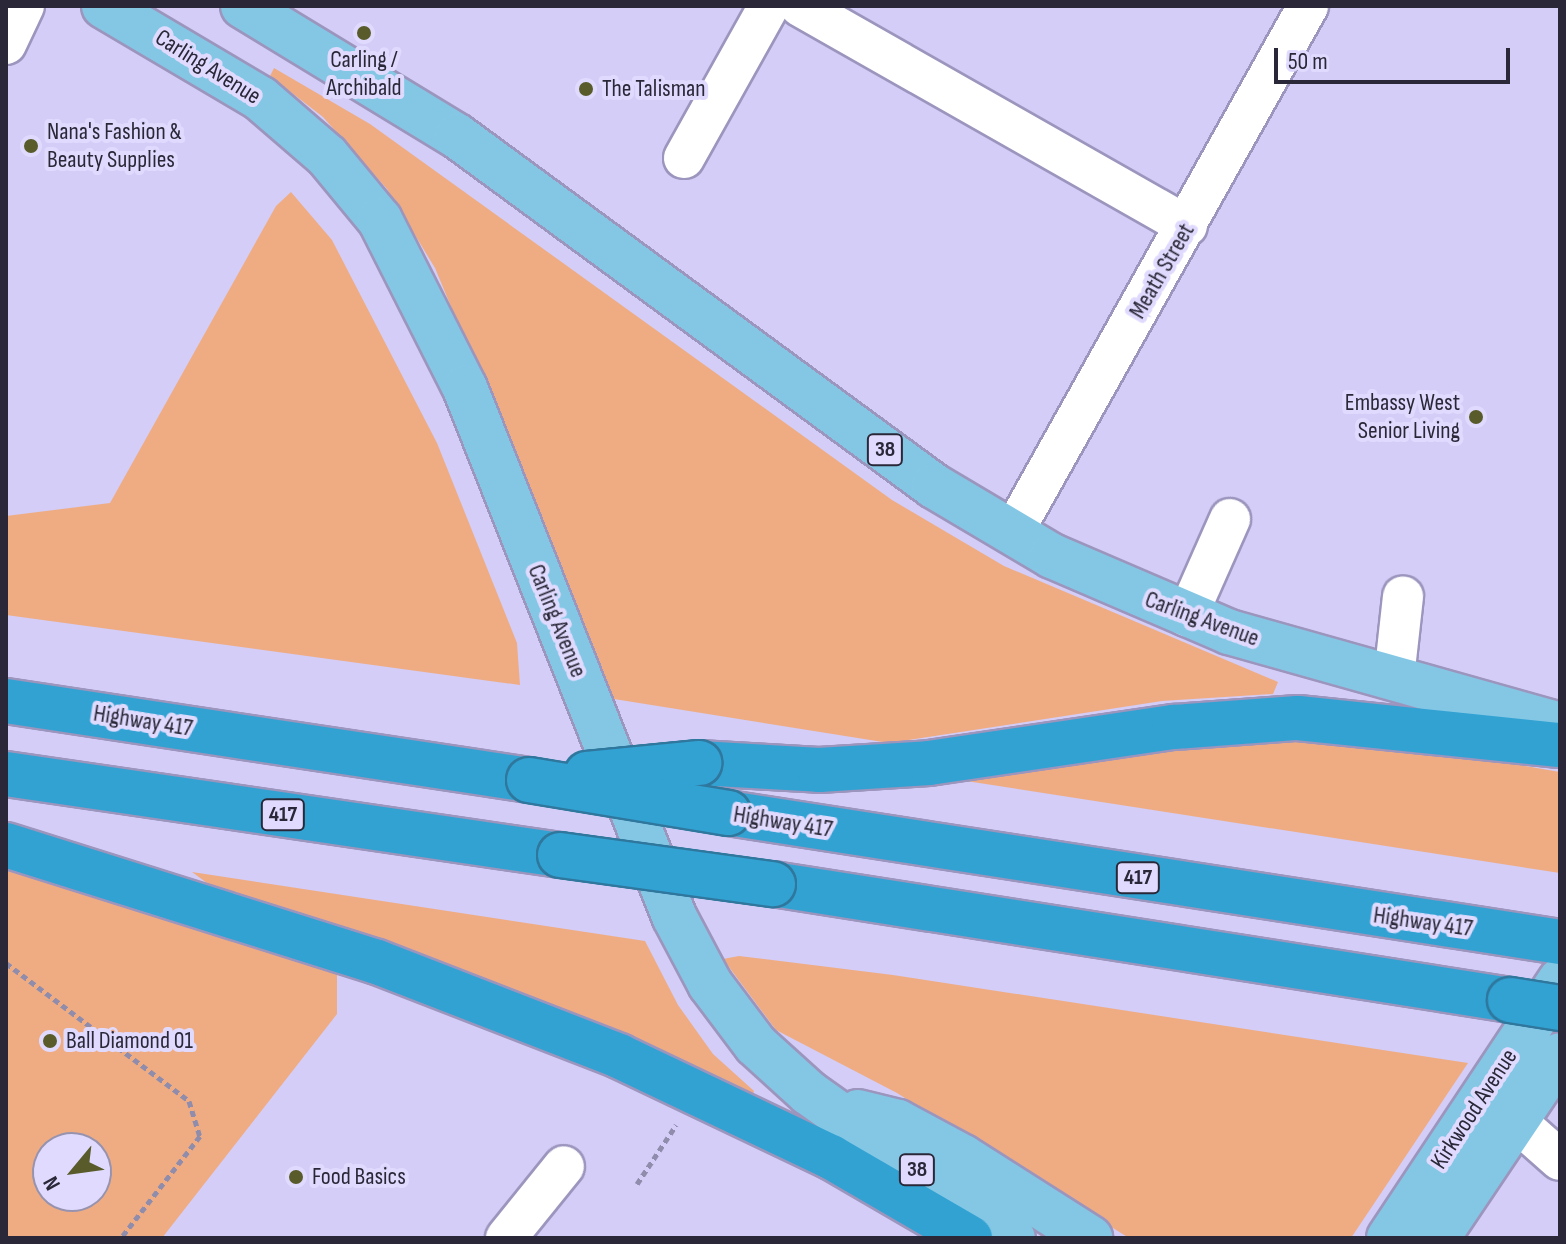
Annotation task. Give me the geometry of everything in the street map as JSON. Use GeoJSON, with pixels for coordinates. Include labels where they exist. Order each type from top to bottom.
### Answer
{"type":"FeatureCollection","features":[{"type":"Feature","properties":{"kind":"highway","name":"Highway 417"},"geometry":{"type":"LineString","coordinates":[[6,701],[529,780],[1556,954]]}},
{"type":"Feature","properties":{"kind":"highway"},"geometry":{"type":"LineString","coordinates":[[529,780],[699,763],[819,770],[929,763],[1174,727],[1298,718],[1560,745]]}},
{"type":"Feature","properties":{"kind":"highway","name":"417"},"geometry":{"type":"LineString","coordinates":[[6,774],[773,884],[1560,1008]]}},
{"type":"Feature","properties":{"kind":"highway"},"geometry":{"type":"LineString","coordinates":[[6,845],[377,962],[619,1056],[831,1157],[970,1238]]}},
{"type":"Feature","properties":{"kind":"main road","name":"Carling Avenue"},"geometry":{"type":"LineString","coordinates":[[104,6],[261,99],[327,156],[380,220],[465,388],[680,928],[710,984],[756,1045],[821,1102],[1013,1238]]}},
{"type":"Feature","properties":{"kind":"main road","name":"Carling Avenue"},"geometry":{"type":"LineString","coordinates":[[243,6],[291,18],[495,162],[934,486],[1012,534],[1187,616],[1560,725]]}},
{"type":"Feature","properties":{"kind":"main road","name":"Kirkwood Avenue"},"geometry":{"type":"LineString","coordinates":[[1389,1238],[1556,954]]}},
{"type":"Feature","properties":{"kind":"main road","name":"Kirkwood Avenue"},"geometry":{"type":"LineString","coordinates":[[1437,1238],[1560,1055]]}},
{"type":"Feature","properties":{"kind":"main road"},"geometry":{"type":"LineString","coordinates":[[821,1102],[898,1122],[1090,1238]]}},
{"type":"Feature","properties":{"kind":"street"},"geometry":{"type":"LineString","coordinates":[[6,44],[24,6]]}},
{"type":"Feature","properties":{"kind":"street"},"geometry":{"type":"LineString","coordinates":[[684,158],[769,6]]}},
{"type":"Feature","properties":{"kind":"street"},"geometry":{"type":"LineString","coordinates":[[800,6],[1187,226]]}},
{"type":"Feature","properties":{"kind":"street","name":"Meath Street"},"geometry":{"type":"LineString","coordinates":[[1012,534],[1308,6]]}},
{"type":"Feature","properties":{"kind":"street"},"geometry":{"type":"LineString","coordinates":[[1187,616],[1230,519]]}},
{"type":"Feature","properties":{"kind":"street"},"geometry":{"type":"LineString","coordinates":[[1394,678],[1403,596]]}},
{"type":"Feature","properties":{"kind":"street"},"geometry":{"type":"LineString","coordinates":[[1517,1122],[1560,1160]]}},
{"type":"Feature","properties":{"kind":"street"},"geometry":{"type":"LineString","coordinates":[[506,1238],[564,1166]]}},
{"type":"Feature","properties":{"kind":"path"},"geometry":{"type":"LineString","coordinates":[[6,963],[189,1101],[200,1136],[121,1238]]}},
{"type":"Feature","properties":{"kind":"path"},"geometry":{"type":"LineString","coordinates":[[637,1184],[662,1138],[688,1112]]}},
{"type":"Feature","properties":{"kind":"shaded area"},"geometry":{"type":"Polygon","coordinates":[[[274,68],[370,124],[892,500],[1004,566],[1278,682],[1273,694],[1162,701],[889,743],[614,699],[435,268],[387,189],[323,117],[270,76],[274,68]]]}},
{"type":"Feature","properties":{"kind":"shaded area"},"geometry":{"type":"Polygon","coordinates":[[[291,192],[332,240],[437,443],[517,643],[520,685],[6,615],[6,516],[110,503],[276,206],[291,192]]]}},
{"type":"Feature","properties":{"kind":"shaded area"},"geometry":{"type":"Polygon","coordinates":[[[1358,737],[1560,772],[1560,873],[921,774],[1134,746],[1358,737]]]}},
{"type":"Feature","properties":{"kind":"shaded area"},"geometry":{"type":"Polygon","coordinates":[[[6,868],[337,971],[337,1014],[162,1238],[6,1238],[6,868]]]}},
{"type":"Feature","properties":{"kind":"shaded area"},"geometry":{"type":"Polygon","coordinates":[[[192,872],[645,941],[678,1005],[713,1054],[754,1091],[752,1098],[656,1048],[365,939],[226,897],[192,872]]]}},
{"type":"Feature","properties":{"kind":"shaded area"},"geometry":{"type":"Polygon","coordinates":[[[739,956],[893,975],[1468,1063],[1351,1238],[1129,1238],[897,1093],[776,1030],[723,959],[739,956]]]}},
{"type":"Feature","properties":{"kind":"place","name":"Carling / Archibald"},"geometry":{"type":"Point","coordinates":[364,33]}},
{"type":"Feature","properties":{"kind":"place","name":"The Talisman"},"geometry":{"type":"Point","coordinates":[586,89]}},
{"type":"Feature","properties":{"kind":"place","name":"Nana's Fashion & Beauty Supplies"},"geometry":{"type":"Point","coordinates":[31,146]}},
{"type":"Feature","properties":{"kind":"place","name":"Embassy West Senior Living"},"geometry":{"type":"Point","coordinates":[1476,417]}},
{"type":"Feature","properties":{"kind":"place","name":"Ball Diamond 01"},"geometry":{"type":"Point","coordinates":[50,1041]}},
{"type":"Feature","properties":{"kind":"place","name":"Food Basics"},"geometry":{"type":"Point","coordinates":[296,1177]}}]}
